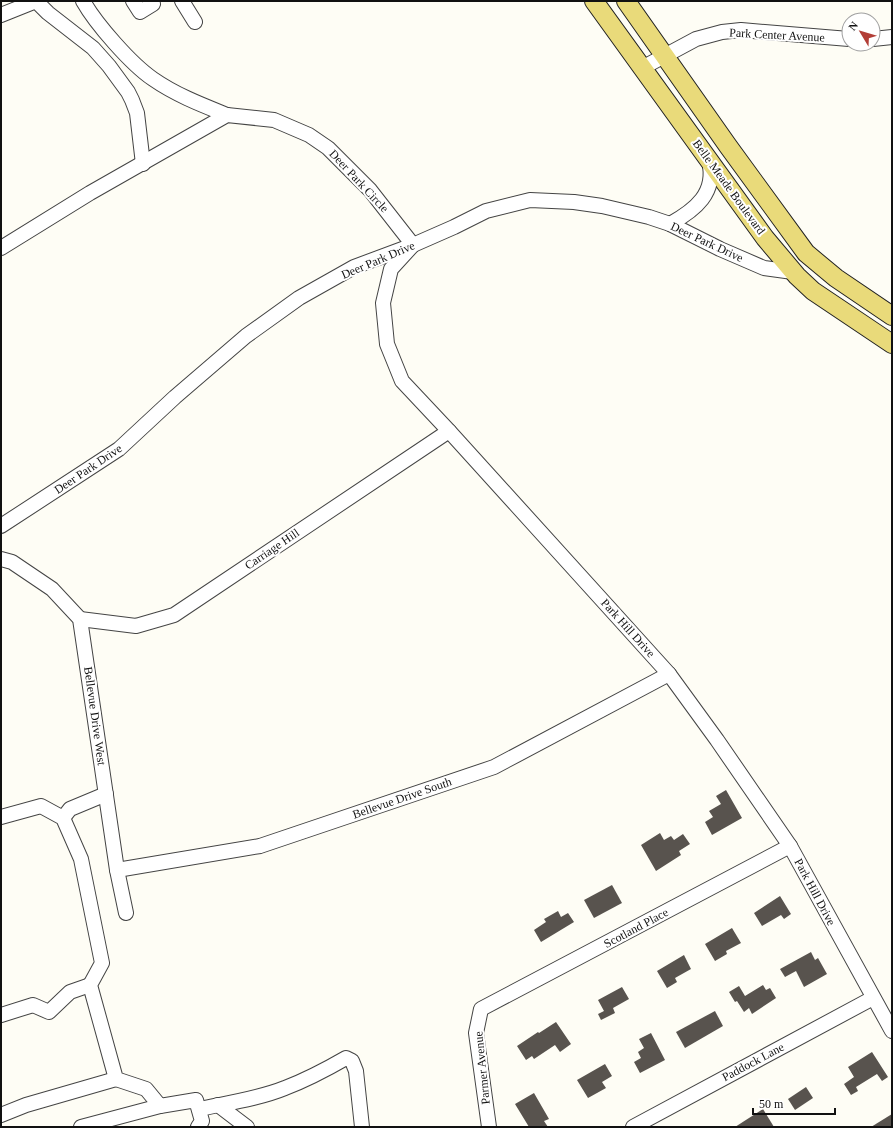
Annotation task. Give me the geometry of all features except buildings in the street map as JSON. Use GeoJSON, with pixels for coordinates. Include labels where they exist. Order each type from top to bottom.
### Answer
{"type":"FeatureCollection","features":[{"type":"Feature","properties":{"kind":"main road","name":"Belle Meade Boulevard"},"geometry":{"type":"LineString","coordinates":[[594,1],[766,238],[793,272],[813,291],[892,344]]}},
{"type":"Feature","properties":{"kind":"main road","name":"Belle Meade Boulevard"},"geometry":{"type":"LineString","coordinates":[[626,1],[728,146],[810,256],[836,278],[892,316]]}},
{"type":"Feature","properties":{"kind":"main road"},"geometry":{"type":"LineString","coordinates":[[708,158],[728,146]]}},
{"type":"Feature","properties":{"kind":"main road"},"geometry":{"type":"LineString","coordinates":[[793,272],[810,256]]}},
{"type":"Feature","properties":{"kind":"street"},"geometry":{"type":"LineString","coordinates":[[1,15],[36,1],[48,13],[93,48],[109,66],[132,100],[136,114],[143,164]]}},
{"type":"Feature","properties":{"kind":"street","name":"Deer Park Circle"},"geometry":{"type":"LineString","coordinates":[[83,1],[118,46],[152,79],[186,98],[228,115],[274,120],[309,135],[328,148],[370,190],[413,245]]}},
{"type":"Feature","properties":{"kind":"street"},"geometry":{"type":"LineString","coordinates":[[133,1],[140,12],[153,4],[151,1]]}},
{"type":"Feature","properties":{"kind":"street"},"geometry":{"type":"LineString","coordinates":[[182,1],[195,22]]}},
{"type":"Feature","properties":{"kind":"street","name":"Park Center Avenue"},"geometry":{"type":"LineString","coordinates":[[642,68],[696,39],[722,32],[741,30],[841,38]]}},
{"type":"Feature","properties":{"kind":"street"},"geometry":{"type":"LineString","coordinates":[[881,38],[892,37]]}},
{"type":"Feature","properties":{"kind":"street"},"geometry":{"type":"LineString","coordinates":[[1,248],[90,193],[228,115]]}},
{"type":"Feature","properties":{"kind":"street"},"geometry":{"type":"LineString","coordinates":[[670,224],[696,208],[708,190],[712,178],[708,158]]}},
{"type":"Feature","properties":{"kind":"street","name":"Deer Park Drive"},"geometry":{"type":"LineString","coordinates":[[1,526],[119,449],[175,397],[246,336],[299,298],[354,267],[413,245],[486,211],[530,200],[574,202],[602,206],[649,217],[670,224],[720,249],[764,268],[793,272]]}},
{"type":"Feature","properties":{"kind":"street","name":"Park Hill Drive"},"geometry":{"type":"LineString","coordinates":[[413,245],[391,269],[383,303],[387,344],[402,381],[670,674],[790,846],[892,1031]]}},
{"type":"Feature","properties":{"kind":"street","name":"Carriage Hill"},"geometry":{"type":"LineString","coordinates":[[80,619],[136,626],[174,615],[375,479],[449,431]]}},
{"type":"Feature","properties":{"kind":"street"},"geometry":{"type":"LineString","coordinates":[[1,560],[12,562],[52,589],[80,619]]}},
{"type":"Feature","properties":{"kind":"street","name":"Bellevue Drive West"},"geometry":{"type":"LineString","coordinates":[[80,619],[117,870],[126,913]]}},
{"type":"Feature","properties":{"kind":"street","name":"Bellevue Drive South"},"geometry":{"type":"LineString","coordinates":[[117,870],[260,846],[494,767],[670,674]]}},
{"type":"Feature","properties":{"kind":"street"},"geometry":{"type":"LineString","coordinates":[[63,818],[70,809],[106,794]]}},
{"type":"Feature","properties":{"kind":"street"},"geometry":{"type":"LineString","coordinates":[[1,817],[41,806],[63,818],[81,859],[102,963],[90,984],[70,992],[49,1012],[33,1005],[1,1015]]}},
{"type":"Feature","properties":{"kind":"street","name":"Scotland Place"},"geometry":{"type":"LineString","coordinates":[[481,1009],[790,846]]}},
{"type":"Feature","properties":{"kind":"street"},"geometry":{"type":"LineString","coordinates":[[90,984],[116,1079]]}},
{"type":"Feature","properties":{"kind":"street","name":"Paddock Lane"},"geometry":{"type":"LineString","coordinates":[[632,1127],[873,998]]}},
{"type":"Feature","properties":{"kind":"street","name":"Parmer Avenue"},"geometry":{"type":"LineString","coordinates":[[481,1009],[476,1033],[489,1127]]}},
{"type":"Feature","properties":{"kind":"street"},"geometry":{"type":"LineString","coordinates":[[199,1109],[285,1088],[326,1070],[346,1058],[352,1061],[356,1071],[362,1127]]}},
{"type":"Feature","properties":{"kind":"street"},"geometry":{"type":"LineString","coordinates":[[1,1115],[26,1105],[116,1079],[146,1089],[160,1106]]}},
{"type":"Feature","properties":{"kind":"street"},"geometry":{"type":"LineString","coordinates":[[81,1127],[160,1106],[196,1100],[202,1121],[198,1127]]}},
{"type":"Feature","properties":{"kind":"street"},"geometry":{"type":"LineString","coordinates":[[218,1105],[247,1127]]}}]}
